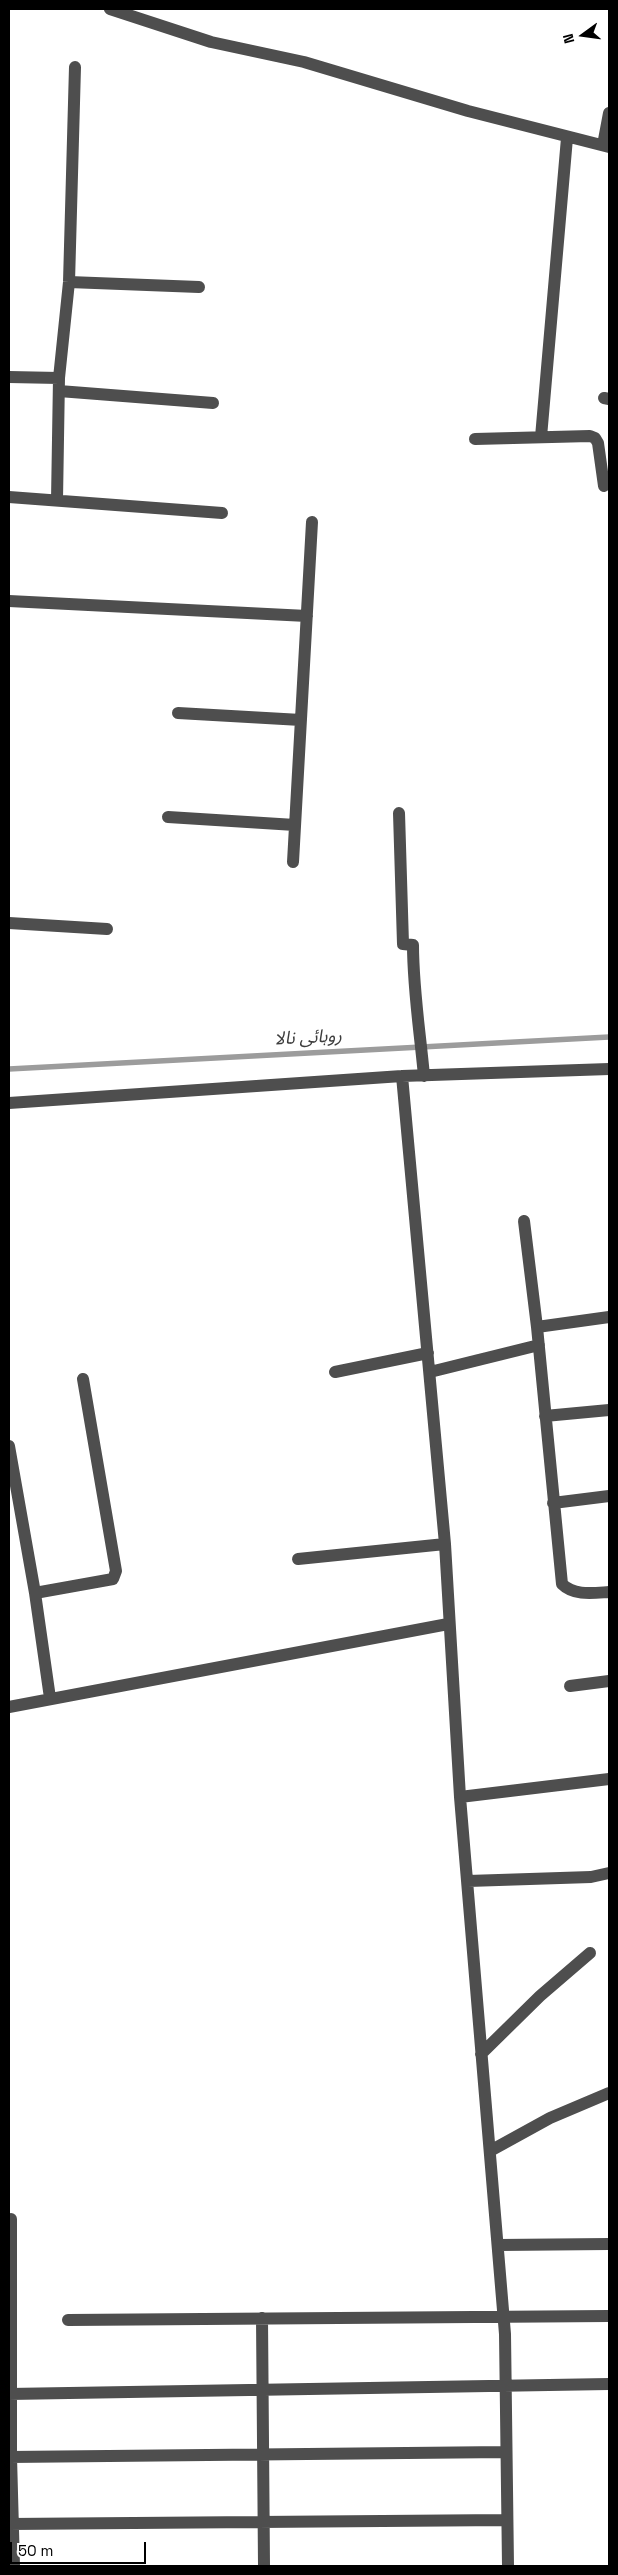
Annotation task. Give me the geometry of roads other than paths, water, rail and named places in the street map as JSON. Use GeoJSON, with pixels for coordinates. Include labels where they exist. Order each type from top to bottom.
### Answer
{"type":"FeatureCollection","features":[{"type":"Feature","properties":{"kind":"street"},"geometry":{"type":"LineString","coordinates":[[110,9],[211,42],[304,62],[468,111],[568,138],[606,146],[609,113]]}},
{"type":"Feature","properties":{"kind":"street"},"geometry":{"type":"LineString","coordinates":[[57,500],[59,391],[69,282],[75,67]]}},
{"type":"Feature","properties":{"kind":"street"},"geometry":{"type":"LineString","coordinates":[[540,437],[568,138]]}},
{"type":"Feature","properties":{"kind":"street"},"geometry":{"type":"LineString","coordinates":[[69,282],[199,287]]}},
{"type":"Feature","properties":{"kind":"street"},"geometry":{"type":"LineString","coordinates":[[9,377],[60,378]]}},
{"type":"Feature","properties":{"kind":"street"},"geometry":{"type":"LineString","coordinates":[[59,391],[213,403]]}},
{"type":"Feature","properties":{"kind":"street"},"geometry":{"type":"LineString","coordinates":[[475,439],[590,436],[595,438],[598,443],[604,486]]}},
{"type":"Feature","properties":{"kind":"street"},"geometry":{"type":"LineString","coordinates":[[9,497],[222,513]]}},
{"type":"Feature","properties":{"kind":"street"},"geometry":{"type":"LineString","coordinates":[[292,862],[312,522]]}},
{"type":"Feature","properties":{"kind":"street"},"geometry":{"type":"LineString","coordinates":[[9,601],[307,616]]}},
{"type":"Feature","properties":{"kind":"street"},"geometry":{"type":"LineString","coordinates":[[178,713],[301,720]]}},
{"type":"Feature","properties":{"kind":"street"},"geometry":{"type":"LineString","coordinates":[[399,813],[403,944],[412,945],[413,979],[420,1027],[424,1076]]}},
{"type":"Feature","properties":{"kind":"street"},"geometry":{"type":"LineString","coordinates":[[168,817],[294,825]]}},
{"type":"Feature","properties":{"kind":"street"},"geometry":{"type":"LineString","coordinates":[[9,923],[107,928]]}},
{"type":"Feature","properties":{"kind":"street"},"geometry":{"type":"LineString","coordinates":[[9,1103],[402,1076],[609,1069]]}},
{"type":"Feature","properties":{"kind":"street"},"geometry":{"type":"LineString","coordinates":[[402,1076],[445,1544],[448,1624],[460,1797],[504,2315],[508,2566]]}},
{"type":"Feature","properties":{"kind":"street"},"geometry":{"type":"LineString","coordinates":[[524,1221],[537,1327],[562,1584],[569,1590],[589,1593],[609,1592]]}},
{"type":"Feature","properties":{"kind":"street"},"geometry":{"type":"LineString","coordinates":[[537,1327],[609,1317]]}},
{"type":"Feature","properties":{"kind":"street"},"geometry":{"type":"LineString","coordinates":[[430,1372],[538,1345]]}},
{"type":"Feature","properties":{"kind":"street"},"geometry":{"type":"LineString","coordinates":[[335,1372],[428,1353]]}},
{"type":"Feature","properties":{"kind":"street"},"geometry":{"type":"LineString","coordinates":[[35,1593],[112,1579],[116,1571],[84,1379]]}},
{"type":"Feature","properties":{"kind":"street"},"geometry":{"type":"LineString","coordinates":[[545,1416],[609,1410]]}},
{"type":"Feature","properties":{"kind":"street"},"geometry":{"type":"LineString","coordinates":[[9,1446],[35,1593],[50,1698]]}},
{"type":"Feature","properties":{"kind":"street"},"geometry":{"type":"LineString","coordinates":[[553,1503],[609,1496]]}},
{"type":"Feature","properties":{"kind":"street"},"geometry":{"type":"LineString","coordinates":[[298,1560],[445,1544]]}},
{"type":"Feature","properties":{"kind":"street"},"geometry":{"type":"LineString","coordinates":[[9,1707],[448,1624]]}},
{"type":"Feature","properties":{"kind":"street"},"geometry":{"type":"LineString","coordinates":[[570,1686],[609,1681]]}},
{"type":"Feature","properties":{"kind":"street"},"geometry":{"type":"LineString","coordinates":[[460,1797],[609,1779]]}},
{"type":"Feature","properties":{"kind":"street"},"geometry":{"type":"LineString","coordinates":[[468,1882],[591,1877],[609,1873]]}},
{"type":"Feature","properties":{"kind":"street"},"geometry":{"type":"LineString","coordinates":[[481,2054],[540,1996],[590,1953]]}},
{"type":"Feature","properties":{"kind":"street"},"geometry":{"type":"LineString","coordinates":[[490,2151],[550,2118],[609,2094]]}},
{"type":"Feature","properties":{"kind":"street"},"geometry":{"type":"LineString","coordinates":[[11,2219],[10,2457],[14,2566]]}},
{"type":"Feature","properties":{"kind":"street"},"geometry":{"type":"LineString","coordinates":[[498,2245],[609,2244]]}},
{"type":"Feature","properties":{"kind":"street"},"geometry":{"type":"LineString","coordinates":[[68,2320],[504,2315],[596,2318],[609,2316]]}},
{"type":"Feature","properties":{"kind":"street"},"geometry":{"type":"LineString","coordinates":[[262,2318],[264,2566]]}},
{"type":"Feature","properties":{"kind":"street"},"geometry":{"type":"LineString","coordinates":[[11,2394],[506,2384],[609,2384]]}},
{"type":"Feature","properties":{"kind":"street"},"geometry":{"type":"LineString","coordinates":[[10,2457],[263,2456],[506,2452]]}},
{"type":"Feature","properties":{"kind":"street"},"geometry":{"type":"LineString","coordinates":[[11,2524],[507,2520]]}},
{"type":"Feature","properties":{"kind":"waterway","name":"روہائی نالا"},"geometry":{"type":"LineString","coordinates":[[9,1069],[609,1037]]}}]}
